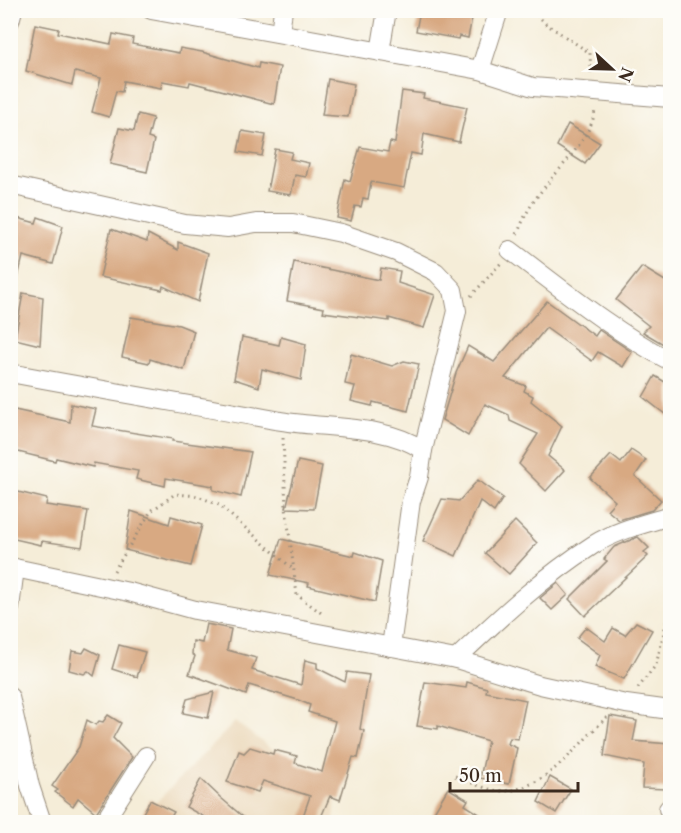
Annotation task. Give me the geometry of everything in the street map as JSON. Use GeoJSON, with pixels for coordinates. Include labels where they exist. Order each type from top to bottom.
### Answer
{"type":"FeatureCollection","features":[{"type":"Feature","properties":{"kind":"street"},"geometry":{"type":"LineString","coordinates":[[10,21],[13,10]]}},
{"type":"Feature","properties":{"kind":"street"},"geometry":{"type":"LineString","coordinates":[[151,10],[480,70],[533,87],[670,98]]}},
{"type":"Feature","properties":{"kind":"street"},"geometry":{"type":"LineString","coordinates":[[280,33],[283,10]]}},
{"type":"Feature","properties":{"kind":"street"},"geometry":{"type":"LineString","coordinates":[[380,52],[387,10]]}},
{"type":"Feature","properties":{"kind":"street"},"geometry":{"type":"LineString","coordinates":[[480,70],[499,10]]}},
{"type":"Feature","properties":{"kind":"street"},"geometry":{"type":"LineString","coordinates":[[10,185],[185,224],[228,228],[256,223],[293,223],[340,233],[396,252],[436,273],[453,290],[457,311],[423,450],[419,477],[411,501],[391,647]]}},
{"type":"Feature","properties":{"kind":"street"},"geometry":{"type":"LineString","coordinates":[[510,250],[583,306],[647,349],[670,361]]}},
{"type":"Feature","properties":{"kind":"street"},"geometry":{"type":"LineString","coordinates":[[10,373],[183,406],[283,421],[330,424],[410,440],[423,450]]}},
{"type":"Feature","properties":{"kind":"street"},"geometry":{"type":"LineString","coordinates":[[456,659],[512,606],[594,545],[621,531],[670,516]]}},
{"type":"Feature","properties":{"kind":"street"},"geometry":{"type":"LineString","coordinates":[[10,608],[13,567],[195,610],[456,659],[540,685],[626,704],[670,710]]}},
{"type":"Feature","properties":{"kind":"street"},"geometry":{"type":"LineString","coordinates":[[10,697],[30,786],[42,822]]}},
{"type":"Feature","properties":{"kind":"street"},"geometry":{"type":"LineString","coordinates":[[104,822],[146,756]]}},
{"type":"Feature","properties":{"kind":"path"},"geometry":{"type":"LineString","coordinates":[[457,311],[487,280],[510,250],[529,208],[580,144],[595,118],[590,53],[546,24],[533,10]]}},
{"type":"Feature","properties":{"kind":"path"},"geometry":{"type":"LineString","coordinates":[[283,421],[286,508],[297,596],[321,614],[330,617]]}},
{"type":"Feature","properties":{"kind":"path"},"geometry":{"type":"LineString","coordinates":[[104,587],[152,511],[175,494],[198,496],[219,505],[294,570]]}},
{"type":"Feature","properties":{"kind":"path"},"geometry":{"type":"LineString","coordinates":[[455,776],[484,788],[504,790],[529,785],[569,755],[615,710],[626,704],[656,665],[670,608]]}},
{"type":"Feature","properties":{"kind":"shaded area"},"geometry":{"type":"Polygon","coordinates":[[[235,722],[336,795],[334,822],[137,822],[235,722]]]}},
{"type":"Feature","properties":{"kind":"building"},"geometry":{"type":"Polygon","coordinates":[[[420,10],[472,18],[468,38],[459,36],[458,39],[416,31],[420,10]]]}},
{"type":"Feature","properties":{"kind":"building"},"geometry":{"type":"Polygon","coordinates":[[[35,24],[59,29],[58,33],[111,44],[113,34],[133,38],[132,44],[179,53],[180,48],[202,52],[258,68],[259,63],[280,67],[274,104],[190,82],[189,86],[162,81],[161,88],[124,81],[122,92],[116,91],[109,117],[92,112],[101,78],[75,72],[72,85],[26,71],[35,24]]]}},
{"type":"Feature","properties":{"kind":"building"},"geometry":{"type":"Polygon","coordinates":[[[328,79],[354,84],[348,117],[322,115],[328,79]]]}},
{"type":"Feature","properties":{"kind":"building"},"geometry":{"type":"Polygon","coordinates":[[[402,91],[424,94],[423,98],[467,107],[459,142],[424,134],[421,155],[411,153],[404,188],[371,182],[368,199],[363,198],[361,207],[355,206],[351,221],[337,218],[345,179],[350,181],[360,147],[388,152],[390,142],[395,143],[402,91]]]}},
{"type":"Feature","properties":{"kind":"building"},"geometry":{"type":"Polygon","coordinates":[[[138,114],[153,118],[148,138],[154,140],[147,172],[110,164],[119,128],[134,131],[138,114]]]}},
{"type":"Feature","properties":{"kind":"building"},"geometry":{"type":"Polygon","coordinates":[[[568,124],[600,143],[585,164],[557,146],[568,124]]]}},
{"type":"Feature","properties":{"kind":"building"},"geometry":{"type":"Polygon","coordinates":[[[242,131],[266,135],[262,156],[238,152],[242,131]]]}},
{"type":"Feature","properties":{"kind":"building"},"geometry":{"type":"Polygon","coordinates":[[[275,149],[292,152],[290,159],[309,163],[306,177],[295,175],[291,195],[267,191],[275,149]]]}},
{"type":"Feature","properties":{"kind":"building"},"geometry":{"type":"Polygon","coordinates":[[[10,216],[36,223],[38,217],[63,226],[53,264],[23,256],[16,286],[10,285],[10,216]]]}},
{"type":"Feature","properties":{"kind":"building"},"geometry":{"type":"Polygon","coordinates":[[[111,229],[147,242],[148,234],[178,250],[178,242],[208,253],[198,302],[163,286],[162,290],[100,277],[111,229]]]}},
{"type":"Feature","properties":{"kind":"building"},"geometry":{"type":"Polygon","coordinates":[[[294,262],[379,280],[381,268],[400,271],[398,283],[435,295],[424,328],[389,318],[389,321],[323,312],[324,308],[287,301],[294,262]]]}},
{"type":"Feature","properties":{"kind":"building"},"geometry":{"type":"Polygon","coordinates":[[[642,267],[670,284],[670,348],[643,332],[649,326],[616,300],[642,267]]]}},
{"type":"Feature","properties":{"kind":"building"},"geometry":{"type":"Polygon","coordinates":[[[23,293],[43,297],[40,345],[15,339],[23,293]]]}},
{"type":"Feature","properties":{"kind":"building"},"geometry":{"type":"Polygon","coordinates":[[[547,301],[595,336],[599,330],[632,352],[623,367],[598,352],[592,361],[546,328],[505,378],[526,386],[524,391],[533,396],[531,401],[562,426],[548,456],[565,470],[546,491],[519,464],[538,434],[510,421],[509,415],[485,404],[468,436],[442,420],[456,373],[468,346],[494,362],[547,301]]]}},
{"type":"Feature","properties":{"kind":"building"},"geometry":{"type":"Polygon","coordinates":[[[131,317],[179,325],[194,331],[184,370],[150,359],[149,363],[122,357],[131,317]]]}},
{"type":"Feature","properties":{"kind":"building"},"geometry":{"type":"Polygon","coordinates":[[[242,337],[279,345],[281,337],[306,344],[301,380],[262,369],[259,387],[234,379],[242,337]]]}},
{"type":"Feature","properties":{"kind":"building"},"geometry":{"type":"Polygon","coordinates":[[[351,354],[392,366],[404,361],[419,364],[408,411],[373,402],[372,406],[351,401],[355,386],[345,384],[351,354]]]}},
{"type":"Feature","properties":{"kind":"building"},"geometry":{"type":"Polygon","coordinates":[[[655,376],[670,385],[670,418],[643,397],[655,376]]]}},
{"type":"Feature","properties":{"kind":"building"},"geometry":{"type":"Polygon","coordinates":[[[71,404],[96,409],[92,426],[173,439],[172,441],[251,452],[241,497],[213,490],[213,486],[166,478],[165,486],[136,479],[138,471],[94,463],[93,467],[56,458],[55,461],[10,450],[10,409],[70,422],[71,404]]]}},
{"type":"Feature","properties":{"kind":"building"},"geometry":{"type":"Polygon","coordinates":[[[631,450],[646,460],[635,476],[661,500],[652,510],[619,520],[607,510],[615,501],[590,478],[611,455],[621,463],[631,450]]]}},
{"type":"Feature","properties":{"kind":"building"},"geometry":{"type":"Polygon","coordinates":[[[298,461],[322,466],[314,509],[286,508],[298,461]]]}},
{"type":"Feature","properties":{"kind":"building"},"geometry":{"type":"Polygon","coordinates":[[[478,480],[503,498],[494,512],[480,501],[456,556],[423,541],[442,499],[459,501],[478,480]]]}},
{"type":"Feature","properties":{"kind":"building"},"geometry":{"type":"Polygon","coordinates":[[[10,490],[47,499],[46,505],[88,511],[82,547],[42,541],[41,545],[10,538],[10,490]]]}},
{"type":"Feature","properties":{"kind":"building"},"geometry":{"type":"Polygon","coordinates":[[[131,511],[169,524],[171,516],[202,525],[191,566],[125,550],[131,511]]]}},
{"type":"Feature","properties":{"kind":"building"},"geometry":{"type":"Polygon","coordinates":[[[515,521],[537,543],[509,574],[485,553],[515,521]]]}},
{"type":"Feature","properties":{"kind":"building"},"geometry":{"type":"Polygon","coordinates":[[[638,537],[649,548],[644,552],[648,556],[585,616],[569,599],[607,561],[604,559],[614,547],[638,537]]]}},
{"type":"Feature","properties":{"kind":"building"},"geometry":{"type":"Polygon","coordinates":[[[281,539],[354,556],[355,552],[382,561],[375,602],[308,586],[309,583],[270,575],[281,539]]]}},
{"type":"Feature","properties":{"kind":"building"},"geometry":{"type":"Polygon","coordinates":[[[558,583],[568,595],[552,610],[540,598],[558,583]]]}},
{"type":"Feature","properties":{"kind":"building"},"geometry":{"type":"Polygon","coordinates":[[[636,622],[652,630],[624,679],[595,667],[600,655],[577,638],[586,627],[605,641],[613,628],[625,635],[636,622]]]}},
{"type":"Feature","properties":{"kind":"building"},"geometry":{"type":"Polygon","coordinates":[[[206,624],[231,629],[227,650],[256,658],[252,670],[301,685],[305,660],[317,663],[317,668],[345,682],[347,672],[369,675],[360,729],[364,731],[358,758],[353,757],[340,800],[330,796],[319,822],[301,822],[310,796],[263,781],[258,792],[227,782],[239,751],[244,753],[250,747],[273,754],[274,750],[297,756],[295,763],[322,772],[335,721],[308,712],[310,705],[298,700],[249,685],[246,695],[189,674],[195,656],[192,654],[193,641],[202,643],[206,624]]]}},
{"type":"Feature","properties":{"kind":"building"},"geometry":{"type":"Polygon","coordinates":[[[119,645],[145,652],[137,677],[112,669],[119,645]]]}},
{"type":"Feature","properties":{"kind":"building"},"geometry":{"type":"Polygon","coordinates":[[[86,648],[100,655],[94,676],[88,671],[84,674],[69,670],[72,651],[83,653],[86,648]]]}},
{"type":"Feature","properties":{"kind":"building"},"geometry":{"type":"Polygon","coordinates":[[[425,682],[466,688],[467,682],[487,688],[486,692],[526,700],[518,739],[510,738],[508,744],[517,748],[509,784],[480,778],[488,741],[438,726],[438,729],[417,726],[425,682]]]}},
{"type":"Feature","properties":{"kind":"building"},"geometry":{"type":"Polygon","coordinates":[[[214,692],[208,718],[183,713],[187,699],[214,692]]]}},
{"type":"Feature","properties":{"kind":"building"},"geometry":{"type":"Polygon","coordinates":[[[108,715],[121,723],[113,738],[132,757],[96,813],[78,798],[73,806],[55,792],[58,790],[52,786],[79,747],[87,720],[96,725],[99,721],[103,722],[108,715]]]}},
{"type":"Feature","properties":{"kind":"building"},"geometry":{"type":"Polygon","coordinates":[[[610,716],[637,721],[633,741],[670,744],[666,789],[642,788],[644,764],[604,756],[610,716]]]}},
{"type":"Feature","properties":{"kind":"building"},"geometry":{"type":"Polygon","coordinates":[[[550,777],[571,789],[556,813],[538,802],[550,777]]]}},
{"type":"Feature","properties":{"kind":"building"},"geometry":{"type":"Polygon","coordinates":[[[201,779],[249,822],[213,822],[186,807],[201,779]]]}},
{"type":"Feature","properties":{"kind":"building"},"geometry":{"type":"Polygon","coordinates":[[[448,788],[468,800],[465,805],[492,822],[428,822],[448,788]]]}},
{"type":"Feature","properties":{"kind":"building"},"geometry":{"type":"Polygon","coordinates":[[[150,800],[174,812],[168,822],[151,822],[141,817],[150,800]]]}}]}
